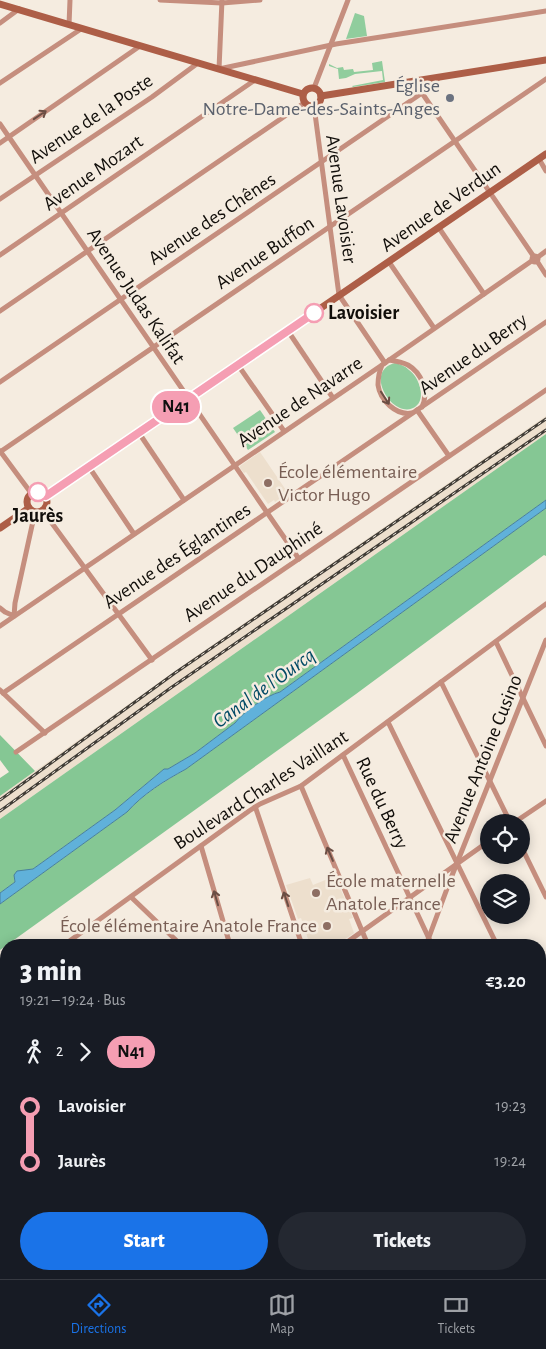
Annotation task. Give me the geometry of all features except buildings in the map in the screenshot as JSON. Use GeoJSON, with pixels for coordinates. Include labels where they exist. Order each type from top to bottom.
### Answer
{"type":"FeatureCollection","features":[{"type":"Feature","properties":{"kind":"street"},"geometry":{"type":"LineString","coordinates":[[69,25],[70,0]]}},
{"type":"Feature","properties":{"kind":"street"},"geometry":{"type":"LineString","coordinates":[[160,0],[260,0]]}},
{"type":"Feature","properties":{"kind":"street"},"geometry":{"type":"LineString","coordinates":[[314,88],[348,0]]}},
{"type":"Feature","properties":{"kind":"street"},"geometry":{"type":"LineString","coordinates":[[219,69],[222,1]]}},
{"type":"Feature","properties":{"kind":"street"},"geometry":{"type":"LineString","coordinates":[[0,4],[302,94]]}},
{"type":"Feature","properties":{"kind":"street"},"geometry":{"type":"LineString","coordinates":[[0,23],[19,9]]}},
{"type":"Feature","properties":{"kind":"street"},"geometry":{"type":"LineString","coordinates":[[219,69],[331,45],[546,11]]}},
{"type":"Feature","properties":{"kind":"street"},"geometry":{"type":"LineString","coordinates":[[0,84],[81,29]]}},
{"type":"Feature","properties":{"kind":"street"},"geometry":{"type":"LineString","coordinates":[[0,142],[140,46]]}},
{"type":"Feature","properties":{"kind":"street"},"geometry":{"type":"LineString","coordinates":[[321,96],[546,60]]}},
{"type":"Feature","properties":{"kind":"street","name":"Avenue de la Poste"},"geometry":{"type":"LineString","coordinates":[[0,199],[152,97],[198,63]]}},
{"type":"Feature","properties":{"kind":"street","name":"Avenue des Chênes"},"geometry":{"type":"LineString","coordinates":[[0,382],[422,93],[439,78]]}},
{"type":"Feature","properties":{"kind":"street","name":"Avenue Buffon"},"geometry":{"type":"LineString","coordinates":[[0,452],[546,79]]}},
{"type":"Feature","properties":{"kind":"street","name":"Avenue Mozart"},"geometry":{"type":"LineString","coordinates":[[0,255],[255,80]]}},
{"type":"Feature","properties":{"kind":"street"},"geometry":{"type":"LineString","coordinates":[[415,81],[546,275]]}},
{"type":"Feature","properties":{"kind":"street"},"geometry":{"type":"LineString","coordinates":[[314,88],[319,91],[321,96],[319,104],[309,106],[304,103],[302,94],[306,89],[314,88]]}},
{"type":"Feature","properties":{"kind":"street"},"geometry":{"type":"LineString","coordinates":[[0,311],[304,103]]}},
{"type":"Feature","properties":{"kind":"street","name":"Avenue Lavoisier"},"geometry":{"type":"LineString","coordinates":[[314,106],[339,295]]}},
{"type":"Feature","properties":{"kind":"street","name":"Avenue Judas Kalifat"},"geometry":{"type":"LineString","coordinates":[[0,124],[299,559]]}},
{"type":"Feature","properties":{"kind":"street","name":"Avenue de Verdun"},"geometry":{"type":"LineString","coordinates":[[46,496],[339,295],[439,228],[492,196],[546,154]]}},
{"type":"Feature","properties":{"kind":"street"},"geometry":{"type":"LineString","coordinates":[[539,159],[546,170]]}},
{"type":"Feature","properties":{"kind":"street"},"geometry":{"type":"LineString","coordinates":[[439,228],[484,294]]}},
{"type":"Feature","properties":{"kind":"street","name":"Avenue de Navarre"},"geometry":{"type":"LineString","coordinates":[[0,626],[546,252]]}},
{"type":"Feature","properties":{"kind":"street"},"geometry":{"type":"LineString","coordinates":[[389,262],[434,328]]}},
{"type":"Feature","properties":{"kind":"street"},"geometry":{"type":"LineString","coordinates":[[339,295],[385,362]]}},
{"type":"Feature","properties":{"kind":"street","name":"Avenue du Berry"},"geometry":{"type":"LineString","coordinates":[[417,410],[546,322]]}},
{"type":"Feature","properties":{"kind":"street"},"geometry":{"type":"LineString","coordinates":[[288,331],[333,398]]}},
{"type":"Feature","properties":{"kind":"street"},"geometry":{"type":"LineString","coordinates":[[399,361],[415,371],[420,378],[424,387],[425,399],[417,410],[407,414],[402,413],[386,402],[378,386],[378,374],[385,362],[399,361]]}},
{"type":"Feature","properties":{"kind":"street"},"geometry":{"type":"LineString","coordinates":[[238,364],[284,431]]}},
{"type":"Feature","properties":{"kind":"street","name":"Avenue du Dauphiné"},"geometry":{"type":"LineString","coordinates":[[16,752],[546,390]]}},
{"type":"Feature","properties":{"kind":"street"},"geometry":{"type":"LineString","coordinates":[[417,410],[449,456]]}},
{"type":"Feature","properties":{"kind":"street","name":"Avenue des Églantines"},"geometry":{"type":"LineString","coordinates":[[2,692],[417,410]]}},
{"type":"Feature","properties":{"kind":"street"},"geometry":{"type":"LineString","coordinates":[[139,433],[184,500]]}},
{"type":"Feature","properties":{"kind":"street"},"geometry":{"type":"LineString","coordinates":[[0,452],[31,493]]}},
{"type":"Feature","properties":{"kind":"street"},"geometry":{"type":"LineString","coordinates":[[89,467],[134,534]]}},
{"type":"Feature","properties":{"kind":"street"},"geometry":{"type":"LineString","coordinates":[[31,493],[41,492],[46,496],[48,502],[43,511]]}},
{"type":"Feature","properties":{"kind":"street"},"geometry":{"type":"LineString","coordinates":[[0,608],[14,616],[32,510],[27,500],[31,493]]}},
{"type":"Feature","properties":{"kind":"street"},"geometry":{"type":"LineString","coordinates":[[0,528],[32,510],[43,511],[152,660]]}},
{"type":"Feature","properties":{"kind":"street","name":"Boulevard Charles Vaillant"},"geometry":{"type":"LineString","coordinates":[[77,939],[131,897],[256,806],[301,786],[546,604]]}},
{"type":"Feature","properties":{"kind":"street","name":"Avenue Antoine Cusino"},"geometry":{"type":"LineString","coordinates":[[429,938],[546,640]]}},
{"type":"Feature","properties":{"kind":"street"},"geometry":{"type":"LineString","coordinates":[[496,642],[546,746]]}},
{"type":"Feature","properties":{"kind":"street"},"geometry":{"type":"LineString","coordinates":[[441,682],[506,814]]}},
{"type":"Feature","properties":{"kind":"street"},"geometry":{"type":"LineString","coordinates":[[2,692],[45,733]]}},
{"type":"Feature","properties":{"kind":"street"},"geometry":{"type":"LineString","coordinates":[[388,722],[494,939]]}},
{"type":"Feature","properties":{"kind":"street","name":"Rue du Berry"},"geometry":{"type":"LineString","coordinates":[[343,755],[429,938]]}},
{"type":"Feature","properties":{"kind":"street"},"geometry":{"type":"LineString","coordinates":[[301,786],[366,939]]}},
{"type":"Feature","properties":{"kind":"street"},"geometry":{"type":"LineString","coordinates":[[527,814],[546,801]]}},
{"type":"Feature","properties":{"kind":"street"},"geometry":{"type":"LineString","coordinates":[[256,806],[300,939]]}},
{"type":"Feature","properties":{"kind":"street"},"geometry":{"type":"LineString","coordinates":[[201,846],[228,939]]}},
{"type":"Feature","properties":{"kind":"street"},"geometry":{"type":"LineString","coordinates":[[352,939],[480,848]]}},
{"type":"Feature","properties":{"kind":"street"},"geometry":{"type":"LineString","coordinates":[[530,864],[546,897]]}},
{"type":"Feature","properties":{"kind":"street"},"geometry":{"type":"LineString","coordinates":[[131,897],[175,939]]}},
{"type":"Feature","properties":{"kind":"shaded area"},"geometry":{"type":"Polygon","coordinates":[[[546,416],[546,434],[0,819],[0,796],[192,659],[546,416]]]}},
{"type":"Feature","properties":{"kind":"shaded area","name":"École élémentaire Victor Hugo"},"geometry":{"type":"Polygon","coordinates":[[[260,452],[288,493],[275,502],[274,500],[268,504],[246,472],[244,473],[240,468],[240,466],[260,452]]]}},
{"type":"Feature","properties":{"kind":"shaded area"},"geometry":{"type":"Polygon","coordinates":[[[335,876],[353,918],[349,919],[354,933],[345,939],[308,939],[301,918],[298,919],[286,885],[310,878],[313,885],[335,876]]]}},
{"type":"Feature","properties":{"kind":"green space"},"geometry":{"type":"Polygon","coordinates":[[[355,13],[364,16],[367,36],[346,39],[355,13]]]}},
{"type":"Feature","properties":{"kind":"green space"},"geometry":{"type":"Polygon","coordinates":[[[382,61],[385,82],[353,87],[383,80],[382,71],[355,74],[339,79],[338,69],[329,66],[329,64],[337,68],[343,67],[344,70],[353,69],[354,72],[373,70],[372,63],[382,61]]]}},
{"type":"Feature","properties":{"kind":"green space"},"geometry":{"type":"Polygon","coordinates":[[[395,363],[402,365],[413,373],[416,378],[420,388],[421,399],[415,407],[407,409],[398,407],[385,393],[381,384],[381,375],[386,368],[395,363]]]}},
{"type":"Feature","properties":{"kind":"green space"},"geometry":{"type":"Polygon","coordinates":[[[260,410],[275,432],[248,450],[233,428],[260,410]]]}},
{"type":"Feature","properties":{"kind":"green space"},"geometry":{"type":"Polygon","coordinates":[[[546,434],[546,500],[280,692],[256,704],[235,723],[195,753],[168,769],[164,769],[115,810],[33,869],[14,878],[15,882],[0,893],[0,819],[546,434]]]}},
{"type":"Feature","properties":{"kind":"green space"},"geometry":{"type":"Polygon","coordinates":[[[546,508],[546,556],[544,555],[356,694],[15,939],[0,939],[0,904],[127,812],[133,805],[162,783],[186,769],[546,508]]]}},
{"type":"Feature","properties":{"kind":"green space"},"geometry":{"type":"Polygon","coordinates":[[[0,735],[35,771],[0,796],[0,778],[9,772],[0,760],[0,735]]]}},
{"type":"Feature","properties":{"kind":"water"},"geometry":{"type":"Polygon","coordinates":[[[546,500],[546,508],[186,769],[154,788],[127,812],[0,904],[0,893],[15,882],[14,875],[17,871],[33,869],[115,810],[164,769],[168,769],[195,753],[235,723],[256,704],[280,692],[546,500]]]}},
{"type":"Feature","properties":{"kind":"railway"},"geometry":{"type":"LineString","coordinates":[[0,800],[175,673],[546,419]]}},
{"type":"Feature","properties":{"kind":"railway"},"geometry":{"type":"LineString","coordinates":[[0,811],[172,687],[546,430]]}},
{"type":"Feature","properties":{"kind":"bus line","name":"N41"},"geometry":{"type":"LineString","coordinates":[[38,492],[46,496],[314,313]]}},
{"type":"Feature","properties":{"kind":"place","name":"Église Notre-Dame-des-Saints-Anges"},"geometry":{"type":"Point","coordinates":[450,98]}},
{"type":"Feature","properties":{"kind":"place","name":"Lavoisier"},"geometry":{"type":"Point","coordinates":[314,313]}},
{"type":"Feature","properties":{"kind":"place","name":"École élémentaire Victor Hugo"},"geometry":{"type":"Point","coordinates":[268,483]}},
{"type":"Feature","properties":{"kind":"place","name":"Jaurès"},"geometry":{"type":"Point","coordinates":[38,492]}},
{"type":"Feature","properties":{"kind":"place","name":"École maternelle Anatole France"},"geometry":{"type":"Point","coordinates":[316,893]}},
{"type":"Feature","properties":{"kind":"place","name":"École élémentaire Anatole France"},"geometry":{"type":"Point","coordinates":[327,926]}},
{"type":"Feature","properties":{"kind":"water label","name":"Canal de l'Ourcq"},"geometry":{"type":"Point","coordinates":[264,688]}}]}
